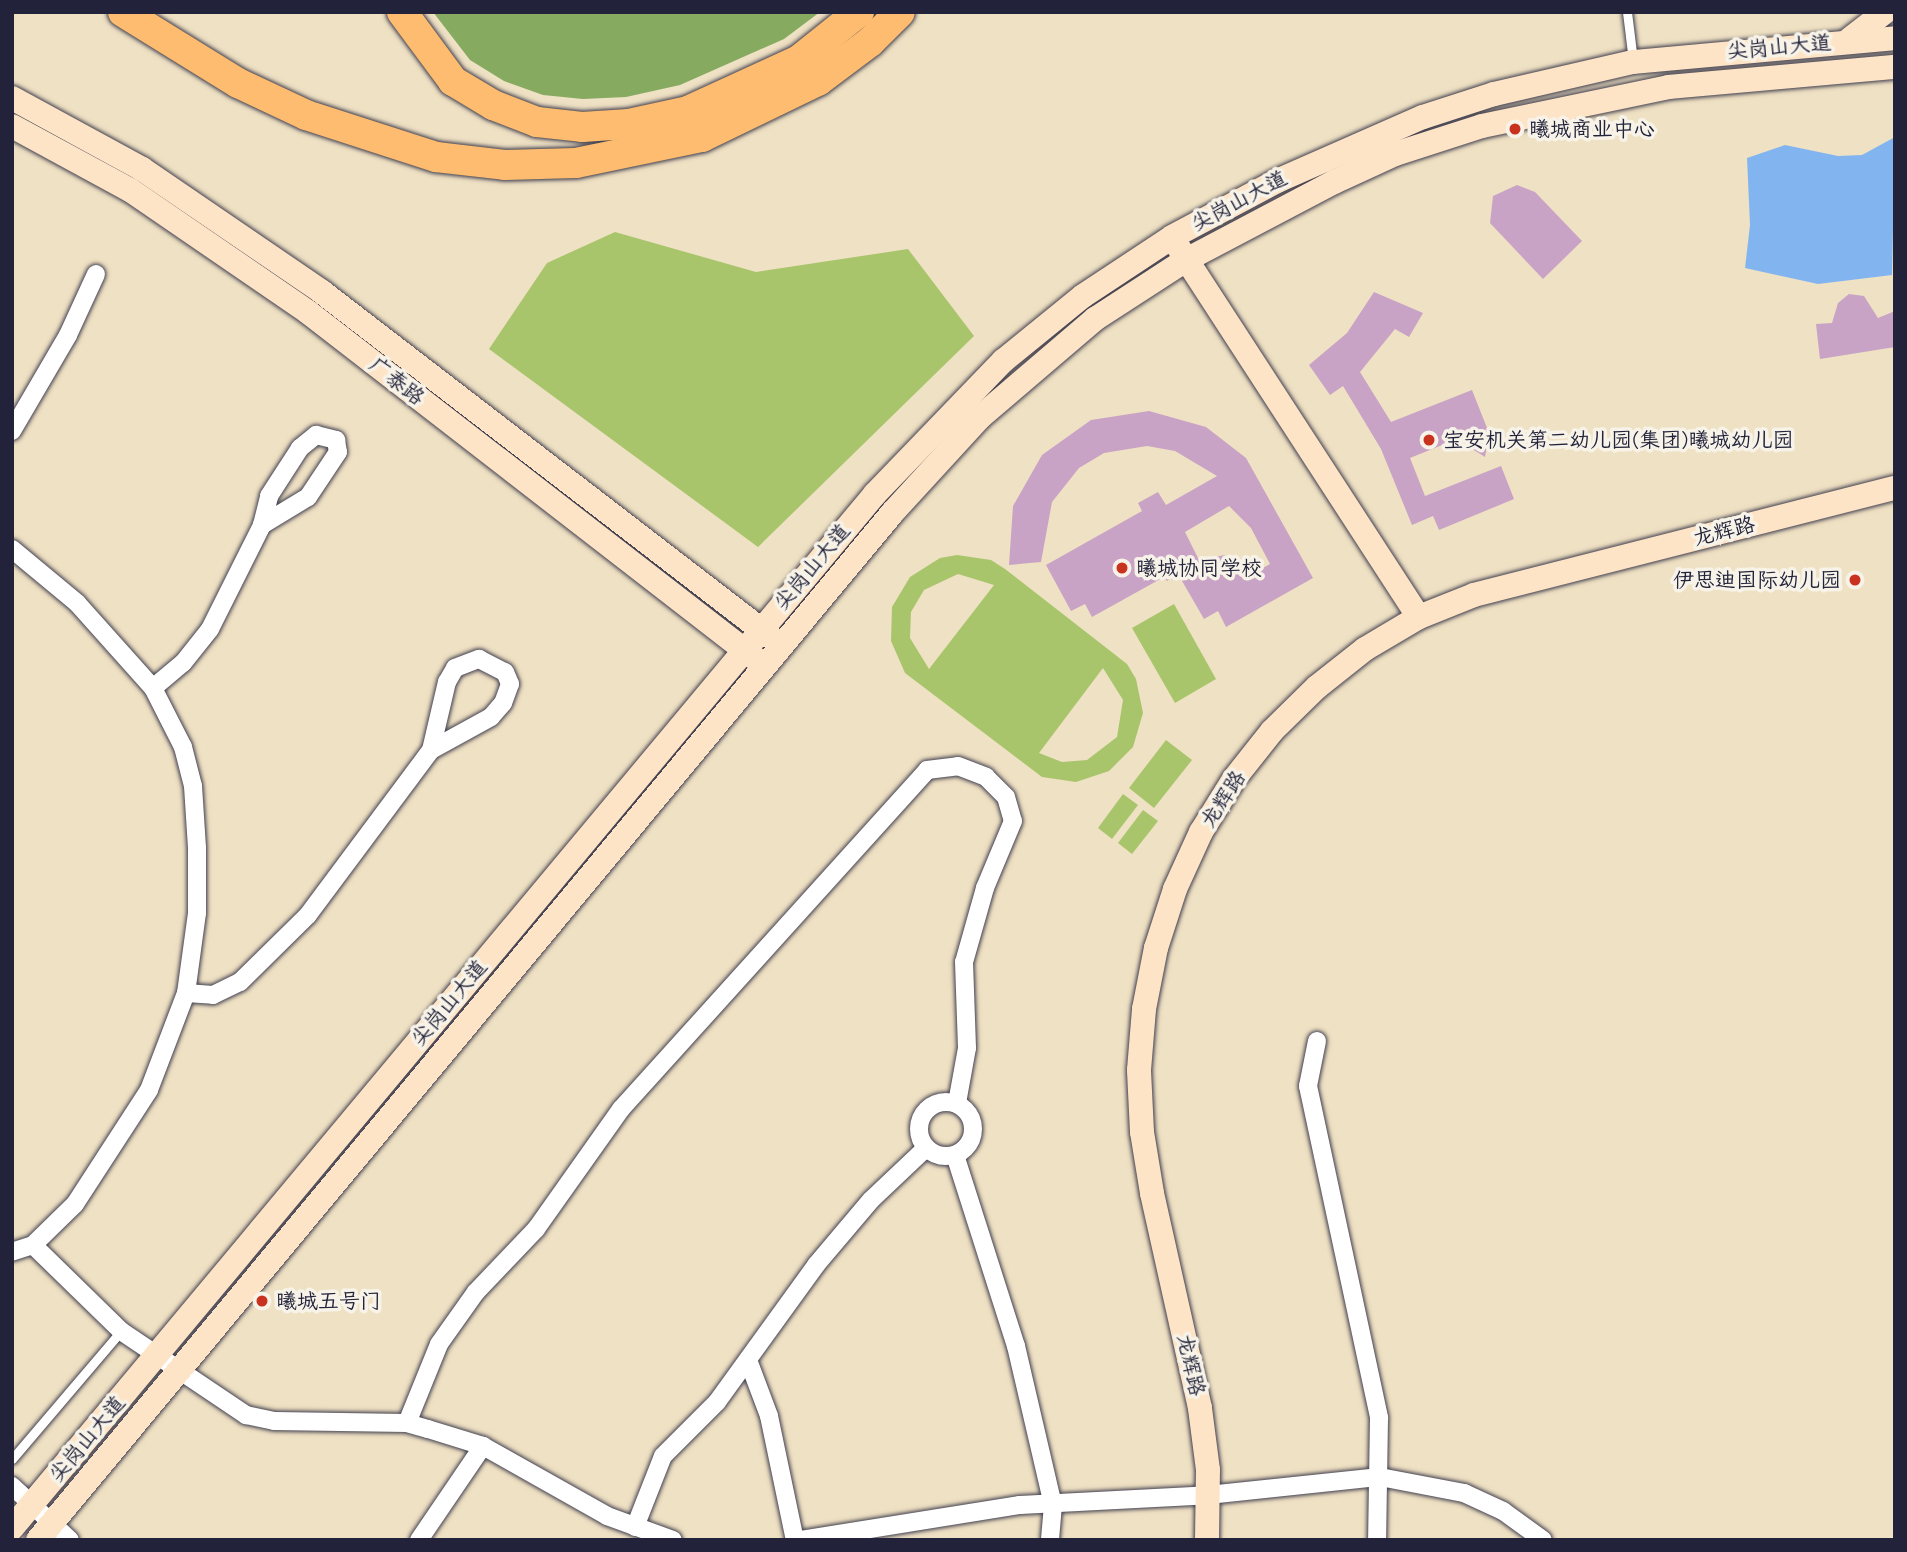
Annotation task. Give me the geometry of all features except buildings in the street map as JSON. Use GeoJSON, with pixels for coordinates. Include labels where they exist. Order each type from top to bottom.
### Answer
{"type":"FeatureCollection","features":[{"type":"Feature","properties":{"kind":"highway"},"geometry":{"type":"LineString","coordinates":[[122,12],[238,83],[306,115],[436,157],[505,165],[598,160],[702,137],[809,70],[859,12]]}},
{"type":"Feature","properties":{"kind":"highway"},"geometry":{"type":"LineString","coordinates":[[402,12],[426,50],[453,81],[493,105],[537,122],[582,127],[629,124],[688,111],[809,70],[870,42],[900,12]]}},
{"type":"Feature","properties":{"kind":"main road"},"geometry":{"type":"LineString","coordinates":[[1846,42],[1885,12]]}},
{"type":"Feature","properties":{"kind":"main road","name":"尖岗山大道"},"geometry":{"type":"LineString","coordinates":[[12,1528],[760,628],[875,494],[1003,360],[1083,296],[1172,237],[1349,146],[1423,117],[1494,94],[1633,62],[1895,37]]}},
{"type":"Feature","properties":{"kind":"main road","name":"尖岗山大道"},"geometry":{"type":"LineString","coordinates":[[53,1534],[179,1371],[780,644],[893,512],[979,418],[1095,319],[1186,260],[1383,160],[1482,126],[1669,87],[1895,67]]}},
{"type":"Feature","properties":{"kind":"main road","name":"广泰路"},"geometry":{"type":"LineString","coordinates":[[12,98],[142,169],[322,292],[780,644]]}},
{"type":"Feature","properties":{"kind":"main road","name":"广泰路"},"geometry":{"type":"LineString","coordinates":[[12,126],[130,190],[308,312],[764,665]]}},
{"type":"Feature","properties":{"kind":"main road"},"geometry":{"type":"LineString","coordinates":[[1172,237],[1419,617]]}},
{"type":"Feature","properties":{"kind":"main road","name":"龙辉路"},"geometry":{"type":"LineString","coordinates":[[1207,1540],[1208,1495],[1200,1408],[1142,1132],[1143,1021],[1156,947],[1175,889],[1201,832],[1265,740],[1317,687],[1366,649],[1419,617],[1474,594],[1895,488]]}},
{"type":"Feature","properties":{"kind":"street"},"geometry":{"type":"LineString","coordinates":[[12,431],[68,335],[96,274]]}},
{"type":"Feature","properties":{"kind":"street"},"geometry":{"type":"LineString","coordinates":[[153,688],[183,663],[210,629],[262,525],[269,496],[300,448],[316,435],[336,440],[338,452],[308,497],[262,525]]}},
{"type":"Feature","properties":{"kind":"street"},"geometry":{"type":"LineString","coordinates":[[12,1252],[33,1245],[75,1204],[117,1145],[149,1090],[186,993],[197,912],[193,786],[183,747],[153,688],[77,603],[16,557]]}},
{"type":"Feature","properties":{"kind":"street"},"geometry":{"type":"LineString","coordinates":[[186,993],[213,995],[240,982],[266,961],[316,904],[431,750],[447,682],[455,668],[479,659],[505,672],[510,684],[503,703],[491,716],[431,750]]}},
{"type":"Feature","properties":{"kind":"street"},"geometry":{"type":"LineString","coordinates":[[407,1423],[439,1344],[476,1293],[536,1229],[621,1109],[927,770],[958,766],[986,777],[999,790],[1013,821],[985,888],[964,962],[967,1048],[957,1103]]}},
{"type":"Feature","properties":{"kind":"street"},"geometry":{"type":"LineString","coordinates":[[1317,1041],[1308,1086],[1379,1418],[1377,1540]]}},
{"type":"Feature","properties":{"kind":"street"},"geometry":{"type":"LineString","coordinates":[[934,1103],[957,1103],[967,1111],[973,1126],[970,1142],[955,1155],[934,1154],[926,1148],[918,1132],[924,1112],[934,1103]]}},
{"type":"Feature","properties":{"kind":"street"},"geometry":{"type":"LineString","coordinates":[[635,1527],[663,1456],[717,1402],[816,1265],[871,1200],[926,1148]]}},
{"type":"Feature","properties":{"kind":"street"},"geometry":{"type":"LineString","coordinates":[[955,1155],[1016,1346],[1053,1505],[1050,1540]]}},
{"type":"Feature","properties":{"kind":"street"},"geometry":{"type":"LineString","coordinates":[[33,1245],[121,1331],[246,1415],[274,1421],[407,1423],[483,1446],[577,1501],[635,1527],[673,1540]]}},
{"type":"Feature","properties":{"kind":"street"},"geometry":{"type":"LineString","coordinates":[[748,1360],[769,1416],[795,1540]]}},
{"type":"Feature","properties":{"kind":"street"},"geometry":{"type":"LineString","coordinates":[[419,1540],[483,1446]]}},
{"type":"Feature","properties":{"kind":"street"},"geometry":{"type":"LineString","coordinates":[[801,1540],[977,1510],[1208,1495],[1380,1477],[1464,1493],[1503,1511],[1544,1540]]}},
{"type":"Feature","properties":{"kind":"street"},"geometry":{"type":"LineString","coordinates":[[12,1486],[32,1505],[53,1534]]}},
{"type":"Feature","properties":{"kind":"lane"},"geometry":{"type":"LineString","coordinates":[[1627,12],[1633,62]]}},
{"type":"Feature","properties":{"kind":"lane"},"geometry":{"type":"LineString","coordinates":[[12,1459],[121,1331]]}},
{"type":"Feature","properties":{"kind":"green space"},"geometry":{"type":"Polygon","coordinates":[[[433,12],[820,12],[784,39],[680,85],[626,97],[583,99],[543,95],[504,81],[470,60],[433,12]]]}},
{"type":"Feature","properties":{"kind":"green space"},"geometry":{"type":"Polygon","coordinates":[[[615,232],[756,272],[908,249],[974,336],[758,547],[489,349],[547,263],[615,232]]]}},
{"type":"Feature","properties":{"kind":"green space"},"geometry":{"type":"Polygon","coordinates":[[[957,555],[991,560],[1127,664],[1136,679],[1143,713],[1133,747],[1109,771],[1076,782],[1042,777],[905,673],[891,641],[892,607],[910,577],[940,558],[957,555]],[[958,574],[924,590],[911,612],[910,638],[929,669],[994,585],[958,574]],[[1103,668],[1039,753],[1062,762],[1087,760],[1117,737],[1123,700],[1103,668]]]}},
{"type":"Feature","properties":{"kind":"green space"},"geometry":{"type":"Polygon","coordinates":[[[1174,604],[1216,679],[1175,703],[1132,628],[1174,604]]]}},
{"type":"Feature","properties":{"kind":"green space"},"geometry":{"type":"Polygon","coordinates":[[[1166,740],[1192,760],[1154,808],[1129,788],[1166,740]]]}},
{"type":"Feature","properties":{"kind":"green space"},"geometry":{"type":"Polygon","coordinates":[[[1123,794],[1138,805],[1112,839],[1098,828],[1123,794]]]}},
{"type":"Feature","properties":{"kind":"green space"},"geometry":{"type":"Polygon","coordinates":[[[1143,810],[1158,821],[1132,854],[1118,843],[1143,810]]]}},
{"type":"Feature","properties":{"kind":"water"},"geometry":{"type":"Polygon","coordinates":[[[1895,137],[1892,275],[1818,284],[1745,268],[1750,225],[1747,158],[1785,145],[1838,156],[1862,155],[1895,137]]]}},
{"type":"Feature","properties":{"kind":"place","name":"曦城商业中心"},"geometry":{"type":"Point","coordinates":[1515,129]}},
{"type":"Feature","properties":{"kind":"place","name":"宝安机关第二幼儿园(集团)曦城幼儿园"},"geometry":{"type":"Point","coordinates":[1429,440]}},
{"type":"Feature","properties":{"kind":"place","name":"曦城协同学校"},"geometry":{"type":"Point","coordinates":[1122,568]}},
{"type":"Feature","properties":{"kind":"place","name":"伊思迪国际幼儿园"},"geometry":{"type":"Point","coordinates":[1855,580]}},
{"type":"Feature","properties":{"kind":"place","name":"曦城五号门"},"geometry":{"type":"Point","coordinates":[262,1301]}}]}
